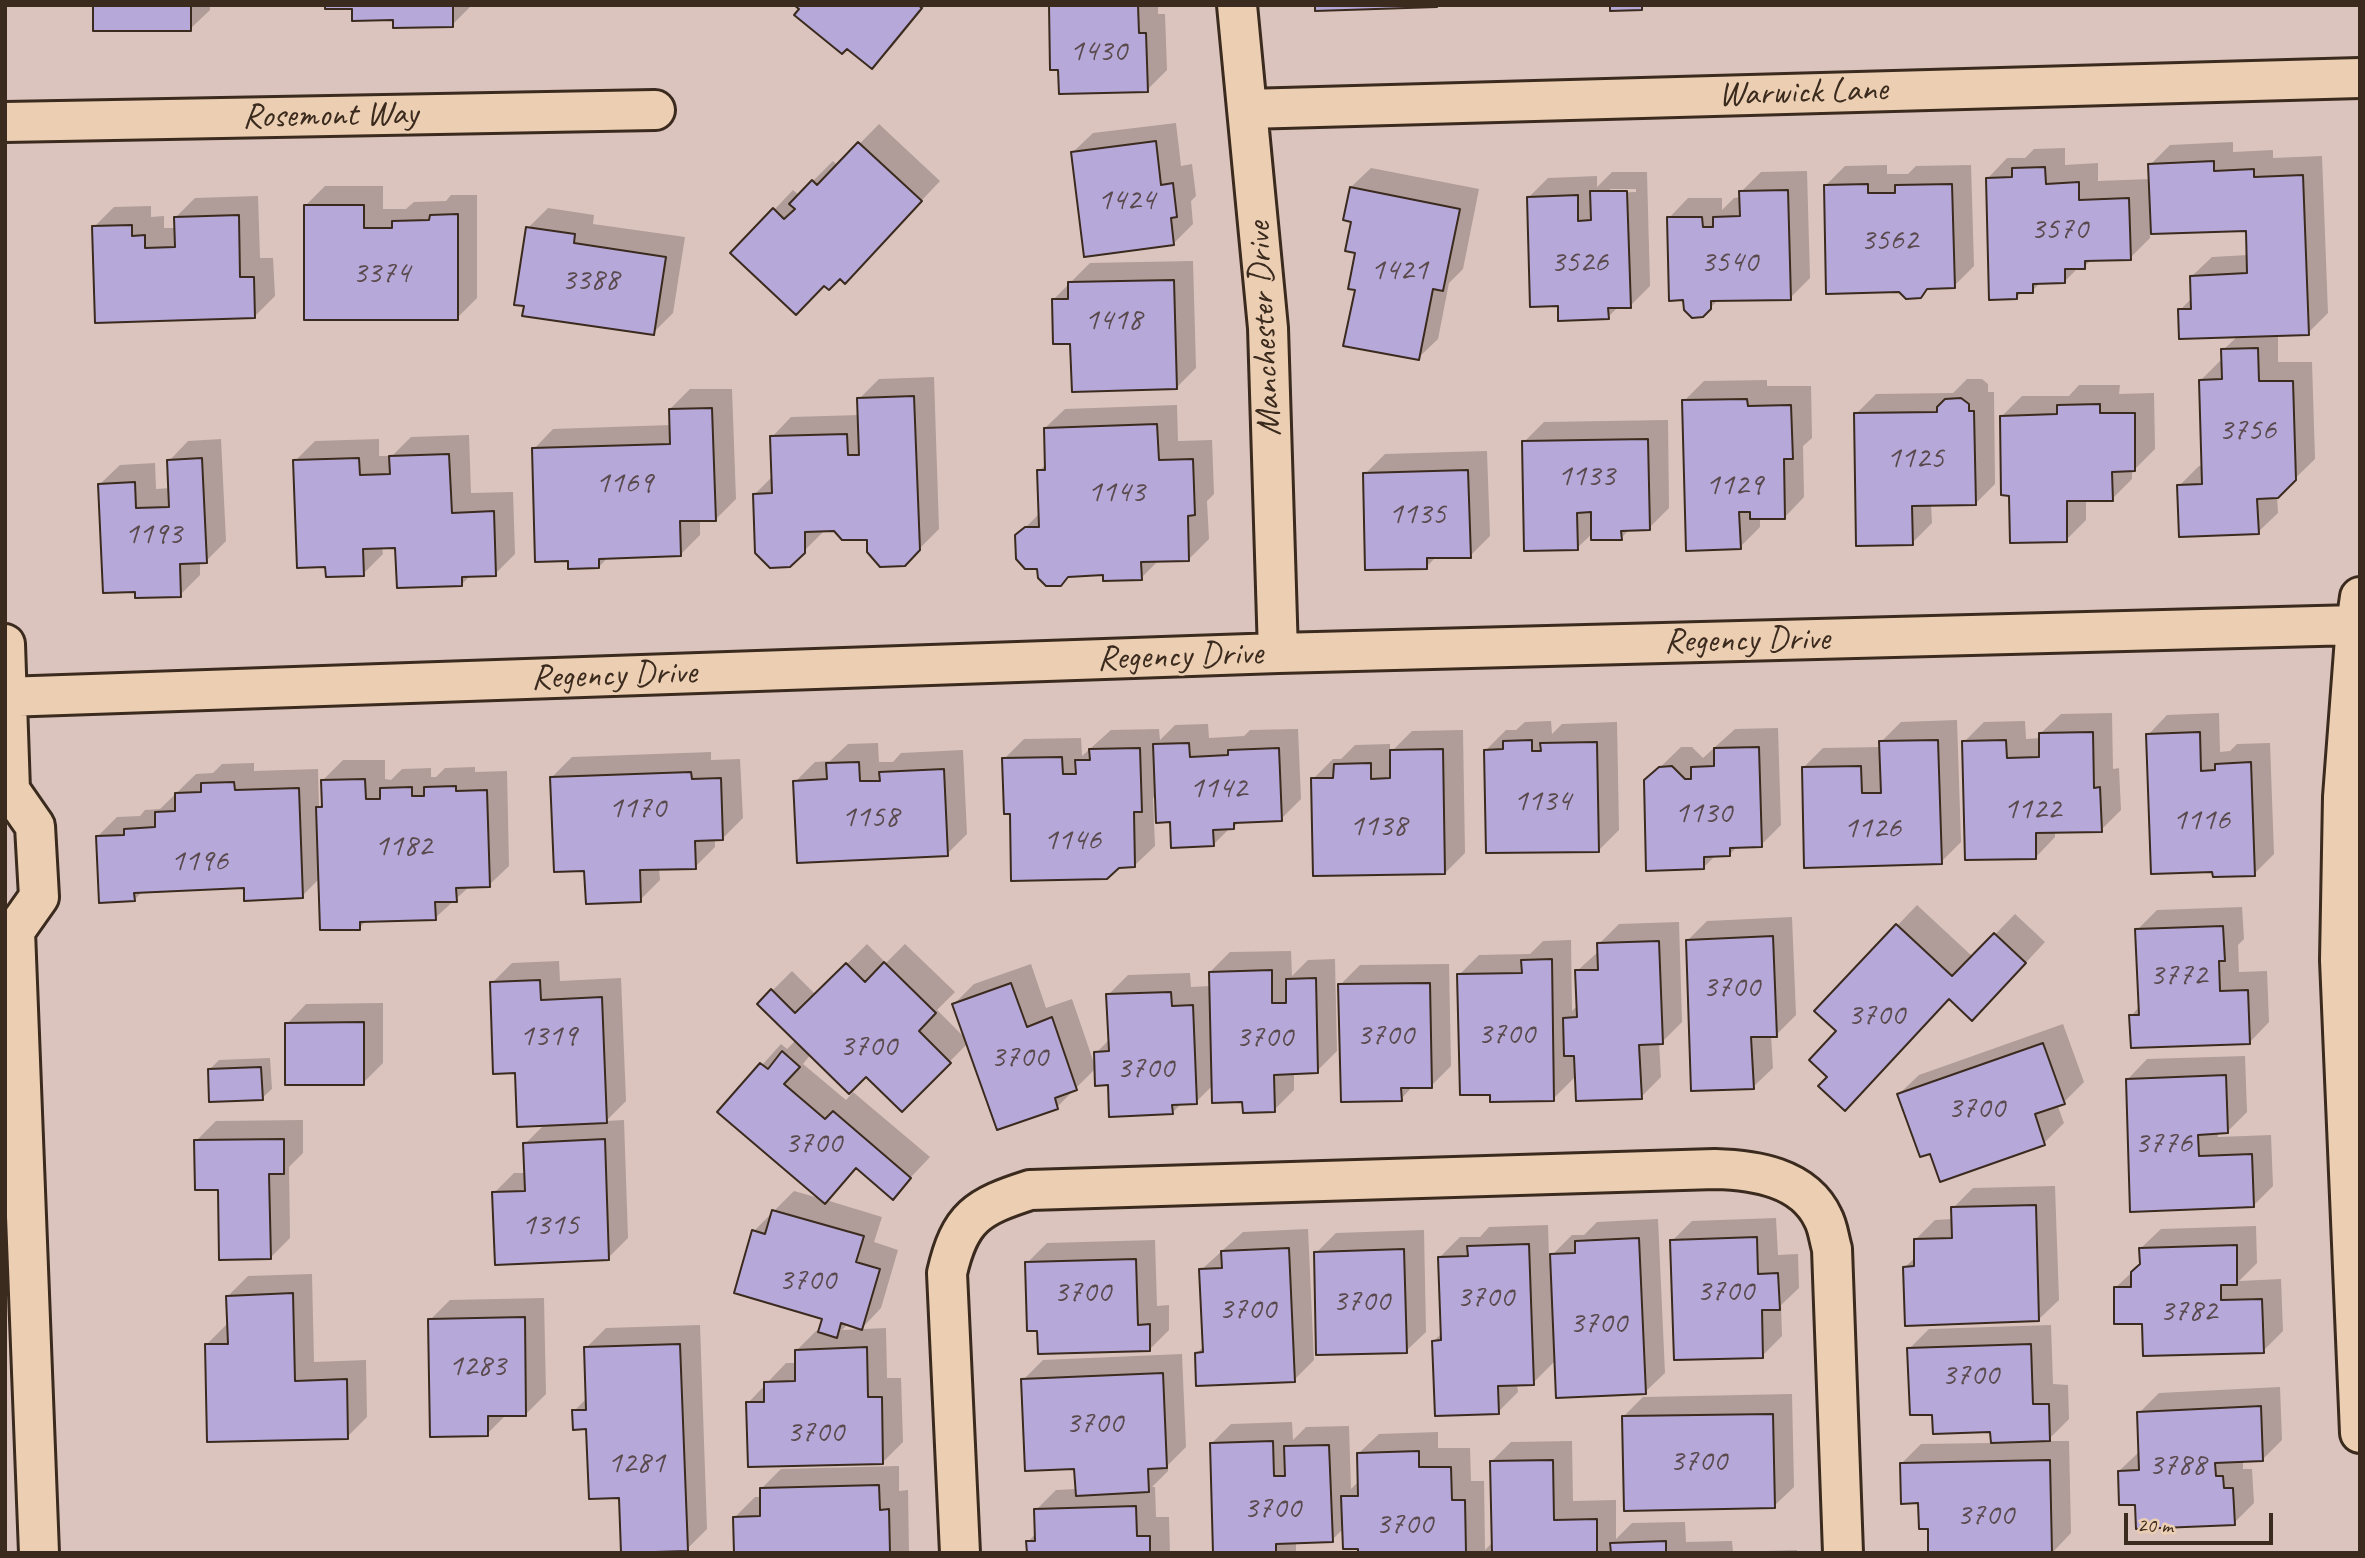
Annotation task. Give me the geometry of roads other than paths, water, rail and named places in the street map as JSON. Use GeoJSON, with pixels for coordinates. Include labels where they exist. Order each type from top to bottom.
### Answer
{"type":"FeatureCollection","features":[{"type":"Feature","properties":{"kind":"street","name":"Manchester Drive"},"geometry":{"type":"LineString","coordinates":[[1237,5],[1268,328],[1278,653]]}},
{"type":"Feature","properties":{"kind":"street","name":"Warwick Lane"},"geometry":{"type":"LineString","coordinates":[[1247,109],[2360,78]]}},
{"type":"Feature","properties":{"kind":"street","name":"Rosemont Way"},"geometry":{"type":"LineString","coordinates":[[5,122],[655,110]]}},
{"type":"Feature","properties":{"kind":"street","name":"Regency Drive"},"geometry":{"type":"LineString","coordinates":[[6,697],[1278,653],[2358,611]]}},
{"type":"Feature","properties":{"kind":"street"},"geometry":{"type":"LineString","coordinates":[[2358,611],[2343,797],[2340,960],[2360,1433]]}},
{"type":"Feature","properties":{"kind":"street"},"geometry":{"type":"LineString","coordinates":[[5,644],[8,795],[35,826],[39,897],[10,925],[17,1289],[39,1553]]}},
{"type":"Feature","properties":{"kind":"street"},"geometry":{"type":"LineString","coordinates":[[960,1553],[947,1273],[954,1245],[964,1227],[982,1210],[1005,1198],[1030,1190],[1715,1169],[1747,1170],[1777,1178],[1808,1197],[1823,1218],[1832,1249],[1843,1553]]}}]}
